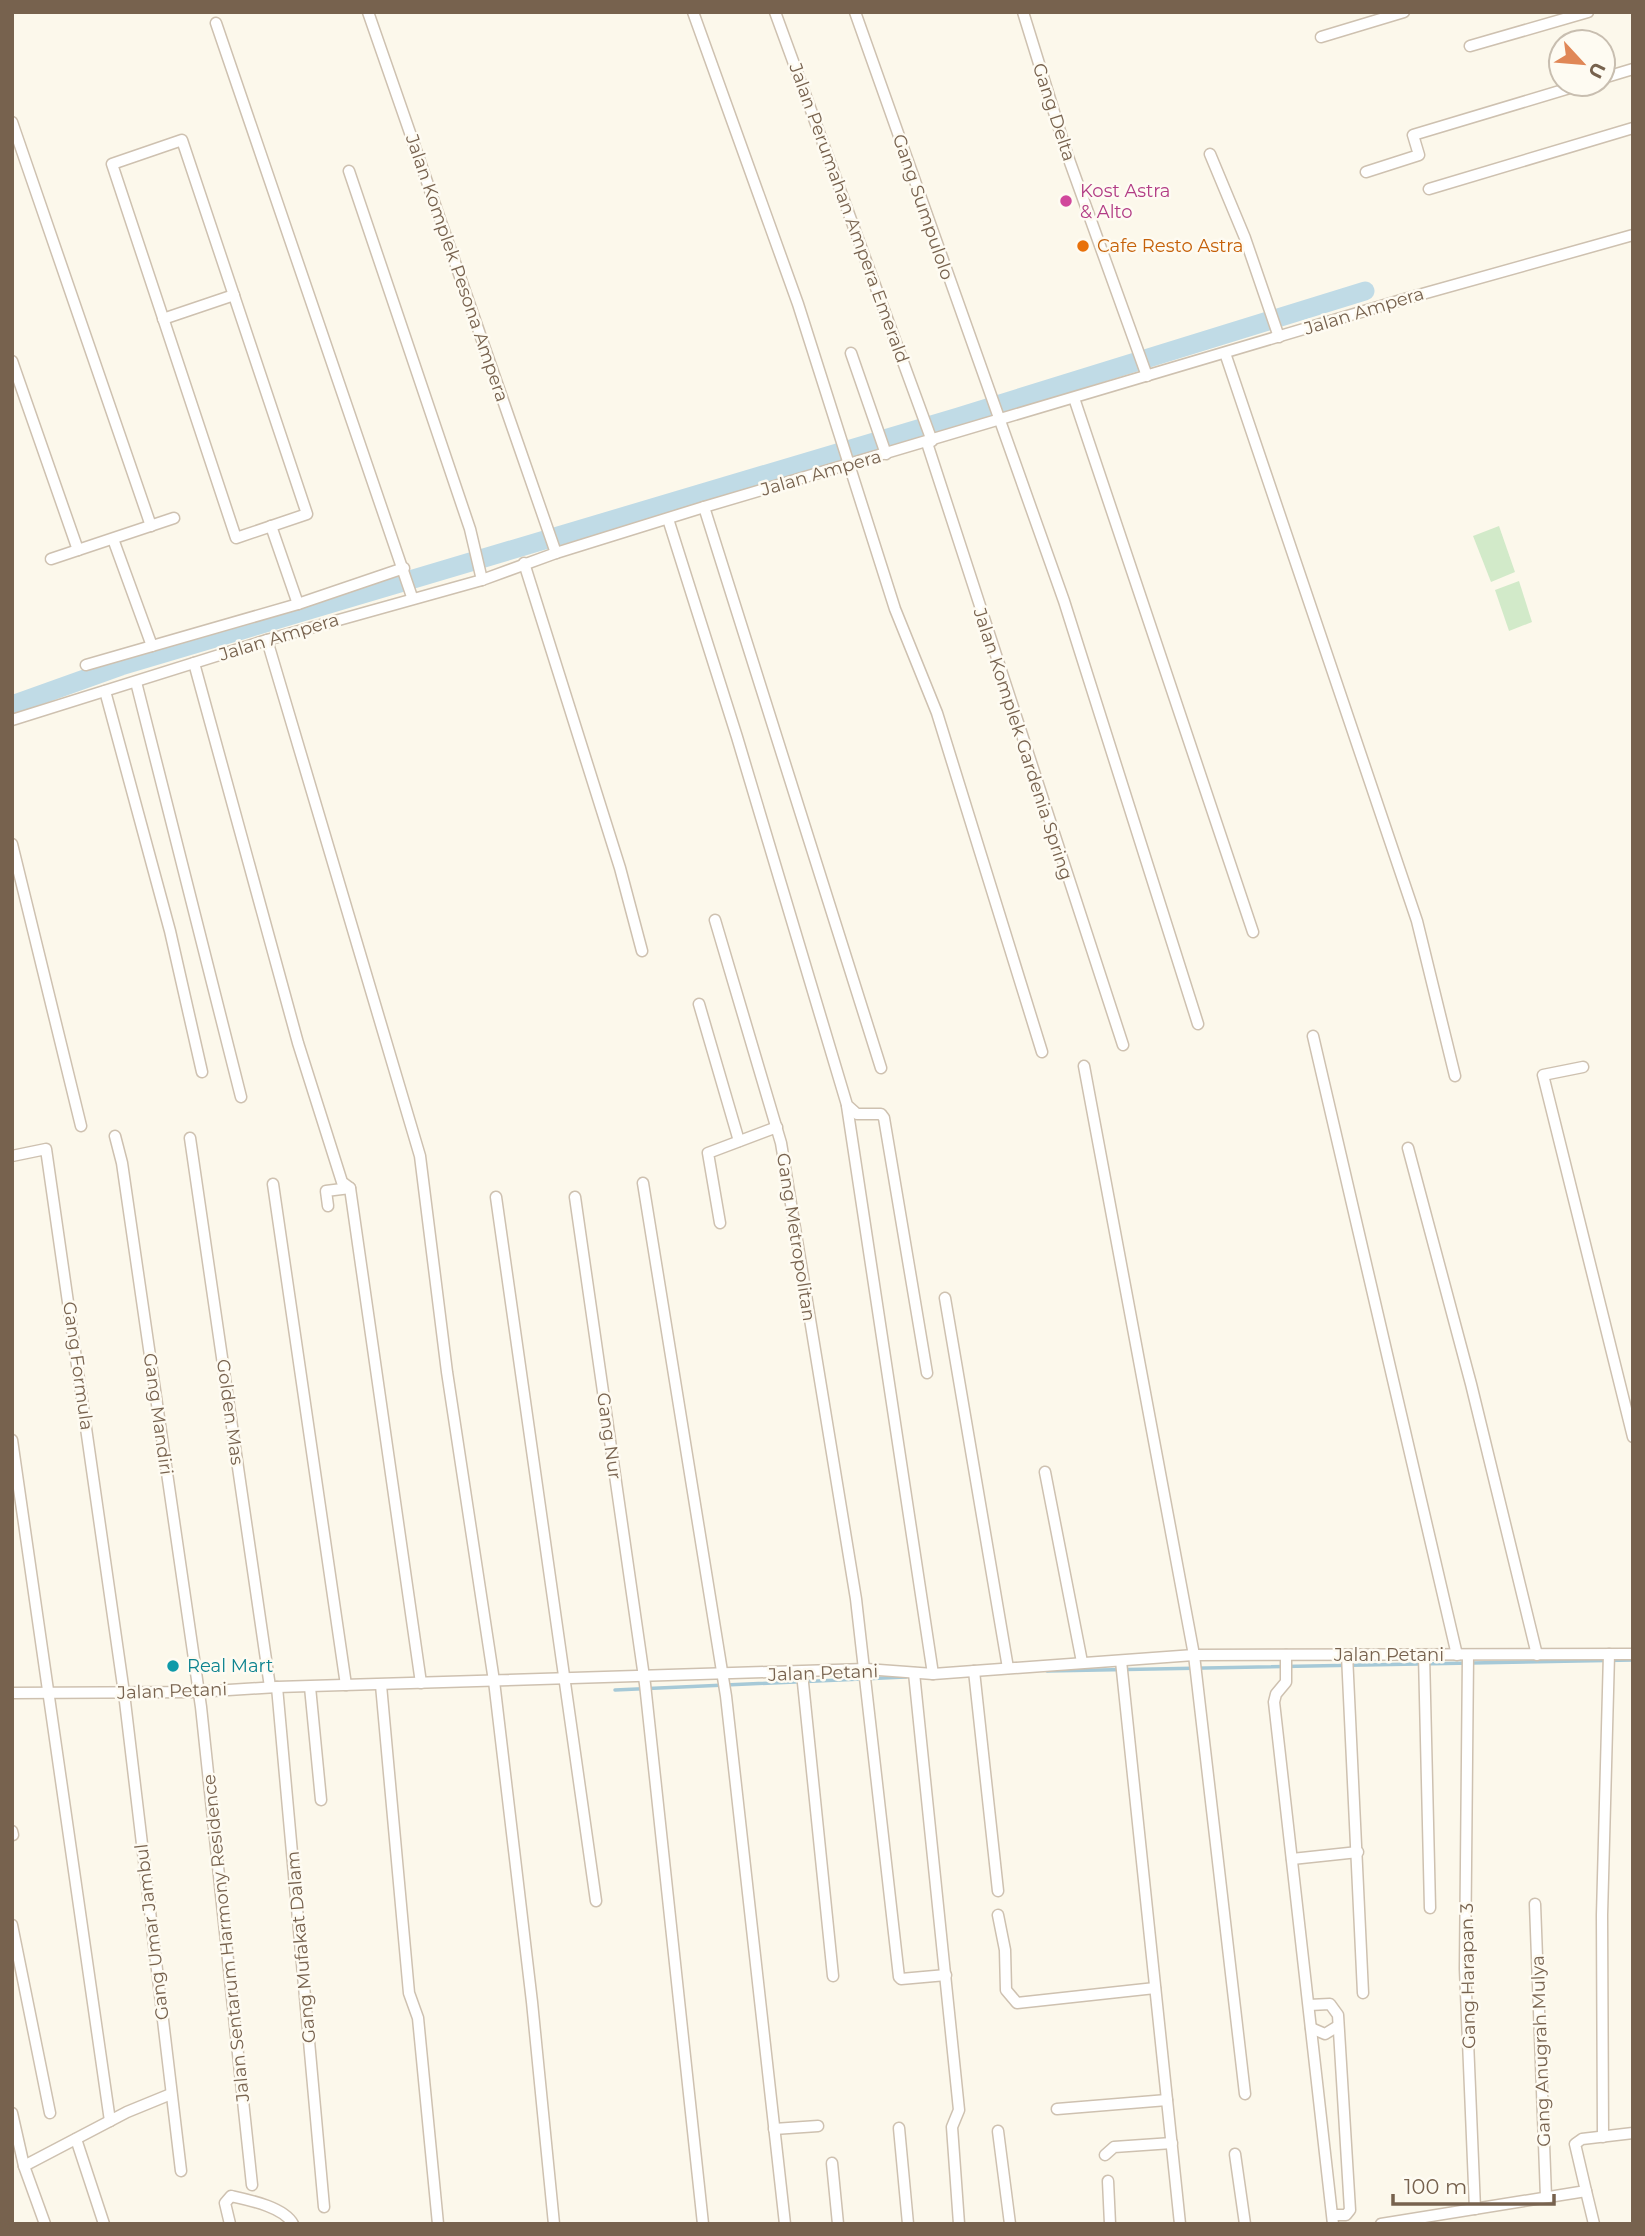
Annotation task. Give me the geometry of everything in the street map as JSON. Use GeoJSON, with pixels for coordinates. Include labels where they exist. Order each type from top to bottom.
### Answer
{"type":"FeatureCollection","features":[{"type":"Feature","properties":{"kind":"street","name":"Jalan Komplek Pesona Ampera"},"geometry":{"type":"LineString","coordinates":[[368,12],[554,548]]}},
{"type":"Feature","properties":{"kind":"street"},"geometry":{"type":"LineString","coordinates":[[693,12],[798,304],[895,609],[937,713],[1042,1052]]}},
{"type":"Feature","properties":{"kind":"street","name":"Jalan Perumahan Ampera Emerald"},"geometry":{"type":"LineString","coordinates":[[775,12],[930,441]]}},
{"type":"Feature","properties":{"kind":"street","name":"Gang Sumpulolo"},"geometry":{"type":"LineString","coordinates":[[855,12],[1064,601],[1198,1024]]}},
{"type":"Feature","properties":{"kind":"street","name":"Gang Delta"},"geometry":{"type":"LineString","coordinates":[[1023,12],[1067,154],[1146,373]]}},
{"type":"Feature","properties":{"kind":"street"},"geometry":{"type":"LineString","coordinates":[[1321,37],[1404,12]]}},
{"type":"Feature","properties":{"kind":"street"},"geometry":{"type":"LineString","coordinates":[[1470,46],[1588,12]]}},
{"type":"Feature","properties":{"kind":"street"},"geometry":{"type":"LineString","coordinates":[[86,665],[298,604],[408,582],[216,23]]}},
{"type":"Feature","properties":{"kind":"street"},"geometry":{"type":"LineString","coordinates":[[1366,172],[1419,155],[1413,135],[1547,95]]}},
{"type":"Feature","properties":{"kind":"street"},"geometry":{"type":"LineString","coordinates":[[12,122],[151,526]]}},
{"type":"Feature","properties":{"kind":"street"},"geometry":{"type":"LineString","coordinates":[[1429,188],[1633,128]]}},
{"type":"Feature","properties":{"kind":"street"},"geometry":{"type":"LineString","coordinates":[[182,140],[307,514],[236,538],[163,319],[112,164],[182,140]]}},
{"type":"Feature","properties":{"kind":"street"},"geometry":{"type":"LineString","coordinates":[[1210,154],[1278,334]]}},
{"type":"Feature","properties":{"kind":"street"},"geometry":{"type":"LineString","coordinates":[[349,171],[477,552],[481,576]]}},
{"type":"Feature","properties":{"kind":"street","name":"Jalan Ampera"},"geometry":{"type":"LineString","coordinates":[[12,720],[267,640],[408,582],[481,576],[524,564],[554,548],[668,519],[885,451],[930,441],[998,417],[1074,398],[1146,373],[1225,353],[1278,334],[1633,235]]}},
{"type":"Feature","properties":{"kind":"street"},"geometry":{"type":"LineString","coordinates":[[163,319],[233,295]]}},
{"type":"Feature","properties":{"kind":"street"},"geometry":{"type":"LineString","coordinates":[[851,353],[885,451]]}},
{"type":"Feature","properties":{"kind":"street"},"geometry":{"type":"LineString","coordinates":[[1225,353],[1417,921],[1455,1076]]}},
{"type":"Feature","properties":{"kind":"street"},"geometry":{"type":"LineString","coordinates":[[12,361],[78,550]]}},
{"type":"Feature","properties":{"kind":"street"},"geometry":{"type":"LineString","coordinates":[[1074,398],[1253,932]]}},
{"type":"Feature","properties":{"kind":"street","name":"Jalan Komplek Gardenia Spring"},"geometry":{"type":"LineString","coordinates":[[930,441],[1123,1045]]}},
{"type":"Feature","properties":{"kind":"street"},"geometry":{"type":"LineString","coordinates":[[704,507],[881,1068]]}},
{"type":"Feature","properties":{"kind":"street"},"geometry":{"type":"LineString","coordinates":[[51,559],[174,517]]}},
{"type":"Feature","properties":{"kind":"street"},"geometry":{"type":"LineString","coordinates":[[668,519],[737,737],[847,1105],[933,1674]]}},
{"type":"Feature","properties":{"kind":"street"},"geometry":{"type":"LineString","coordinates":[[271,526],[298,604]]}},
{"type":"Feature","properties":{"kind":"street"},"geometry":{"type":"LineString","coordinates":[[113,538],[152,646]]}},
{"type":"Feature","properties":{"kind":"street"},"geometry":{"type":"LineString","coordinates":[[524,564],[620,867],[642,951]]}},
{"type":"Feature","properties":{"kind":"street"},"geometry":{"type":"LineString","coordinates":[[267,640],[420,1156],[447,1372],[494,1681],[532,2002],[554,2224]]}},
{"type":"Feature","properties":{"kind":"street"},"geometry":{"type":"LineString","coordinates":[[194,663],[298,1043],[342,1182],[350,1188],[359,1216],[421,1683]]}},
{"type":"Feature","properties":{"kind":"street"},"geometry":{"type":"LineString","coordinates":[[136,681],[241,1097]]}},
{"type":"Feature","properties":{"kind":"street"},"geometry":{"type":"LineString","coordinates":[[105,691],[170,931],[202,1072]]}},
{"type":"Feature","properties":{"kind":"street"},"geometry":{"type":"LineString","coordinates":[[12,844],[81,1126]]}},
{"type":"Feature","properties":{"kind":"street","name":"Gang Metropolitan"},"geometry":{"type":"LineString","coordinates":[[715,920],[777,1127],[866,1670],[899,1977],[946,1975]]}},
{"type":"Feature","properties":{"kind":"street"},"geometry":{"type":"LineString","coordinates":[[698,1004],[739,1141]]}},
{"type":"Feature","properties":{"kind":"street","name":"Gang Harapan 3"},"geometry":{"type":"LineString","coordinates":[[1313,1037],[1465,1659],[1468,1744],[1465,1969],[1475,2209]]}},
{"type":"Feature","properties":{"kind":"street"},"geometry":{"type":"LineString","coordinates":[[1084,1066],[1194,1657],[1245,2094]]}},
{"type":"Feature","properties":{"kind":"street"},"geometry":{"type":"LineString","coordinates":[[1583,1067],[1543,1075],[1633,1437]]}},
{"type":"Feature","properties":{"kind":"street"},"geometry":{"type":"LineString","coordinates":[[847,1105],[857,1114],[871,1112],[881,1114],[884,1118],[927,1373]]}},
{"type":"Feature","properties":{"kind":"street"},"geometry":{"type":"LineString","coordinates":[[720,1223],[708,1153],[777,1127]]}},
{"type":"Feature","properties":{"kind":"street","name":"Gang Mandiri"},"geometry":{"type":"LineString","coordinates":[[115,1136],[122,1163],[197,1692]]}},
{"type":"Feature","properties":{"kind":"street","name":"Golden Mas"},"geometry":{"type":"LineString","coordinates":[[190,1138],[273,1687]]}},
{"type":"Feature","properties":{"kind":"street"},"geometry":{"type":"LineString","coordinates":[[1408,1148],[1471,1384],[1537,1655]]}},
{"type":"Feature","properties":{"kind":"street","name":"Gang Formula"},"geometry":{"type":"LineString","coordinates":[[12,1156],[46,1149],[124,1693]]}},
{"type":"Feature","properties":{"kind":"street"},"geometry":{"type":"LineString","coordinates":[[643,1183],[726,1696],[785,2224]]}},
{"type":"Feature","properties":{"kind":"street"},"geometry":{"type":"LineString","coordinates":[[273,1184],[346,1685]]}},
{"type":"Feature","properties":{"kind":"street"},"geometry":{"type":"LineString","coordinates":[[328,1206],[326,1191],[350,1188]]}},
{"type":"Feature","properties":{"kind":"street"},"geometry":{"type":"LineString","coordinates":[[496,1197],[596,1901]]}},
{"type":"Feature","properties":{"kind":"street","name":"Gang Nur"},"geometry":{"type":"LineString","coordinates":[[575,1197],[644,1679],[703,2224]]}},
{"type":"Feature","properties":{"kind":"street"},"geometry":{"type":"LineString","coordinates":[[945,1298],[1008,1668]]}},
{"type":"Feature","properties":{"kind":"street"},"geometry":{"type":"LineString","coordinates":[[12,1440],[51,1693],[110,2121]]}},
{"type":"Feature","properties":{"kind":"street"},"geometry":{"type":"LineString","coordinates":[[1045,1472],[1082,1662]]}},
{"type":"Feature","properties":{"kind":"street","name":"Jalan Petani"},"geometry":{"type":"LineString","coordinates":[[12,1693],[197,1692],[273,1687],[566,1678],[803,1680],[866,1670],[915,1678],[933,1674],[1082,1662],[1121,1669],[1194,1657],[1348,1658],[1424,1663],[1537,1655],[1633,1654]]}},
{"type":"Feature","properties":{"kind":"street"},"geometry":{"type":"LineString","coordinates":[[1603,2137],[1601,1915],[1609,1655]]}},
{"type":"Feature","properties":{"kind":"street"},"geometry":{"type":"LineString","coordinates":[[1286,1658],[1286,1682],[1276,1694],[1274,1702],[1308,2005],[1333,2219],[1346,2215],[1350,2210],[1338,2026],[1334,2006],[1308,2005]]}},
{"type":"Feature","properties":{"kind":"street"},"geometry":{"type":"LineString","coordinates":[[1348,1658],[1363,1993]]}},
{"type":"Feature","properties":{"kind":"street"},"geometry":{"type":"LineString","coordinates":[[1424,1663],[1430,1908]]}},
{"type":"Feature","properties":{"kind":"street"},"geometry":{"type":"LineString","coordinates":[[1121,1669],[1180,2224]]}},
{"type":"Feature","properties":{"kind":"street"},"geometry":{"type":"LineString","coordinates":[[974,1671],[999,1891]]}},
{"type":"Feature","properties":{"kind":"street"},"geometry":{"type":"LineString","coordinates":[[915,1678],[958,2110],[951,2127],[960,2224]]}},
{"type":"Feature","properties":{"kind":"street"},"geometry":{"type":"LineString","coordinates":[[803,1680],[833,1976]]}},
{"type":"Feature","properties":{"kind":"street"},"geometry":{"type":"LineString","coordinates":[[381,1685],[395,1862],[409,1993],[418,2018],[438,2224]]}},
{"type":"Feature","properties":{"kind":"street","name":"Gang Mufakat Dalam"},"geometry":{"type":"LineString","coordinates":[[273,1687],[324,2207]]}},
{"type":"Feature","properties":{"kind":"street"},"geometry":{"type":"LineString","coordinates":[[310,1687],[321,1800]]}},
{"type":"Feature","properties":{"kind":"street","name":"Jalan Sentarum Harmony Residence"},"geometry":{"type":"LineString","coordinates":[[197,1692],[209,1773],[252,2185]]}},
{"type":"Feature","properties":{"kind":"street","name":"Gang Umar Jambul"},"geometry":{"type":"LineString","coordinates":[[124,1693],[180,2171]]}},
{"type":"Feature","properties":{"kind":"street"},"geometry":{"type":"LineString","coordinates":[[1292,1858],[1358,1852]]}},
{"type":"Feature","properties":{"kind":"street","name":"Gang Anugrah Mulya"},"geometry":{"type":"LineString","coordinates":[[1535,1904],[1546,2197]]}},
{"type":"Feature","properties":{"kind":"street"},"geometry":{"type":"LineString","coordinates":[[999,1915],[1006,1990],[1017,2003],[1155,1988]]}},
{"type":"Feature","properties":{"kind":"street"},"geometry":{"type":"LineString","coordinates":[[12,1925],[50,2113]]}},
{"type":"Feature","properties":{"kind":"street"},"geometry":{"type":"LineString","coordinates":[[1311,2028],[1325,2034],[1338,2026]]}},
{"type":"Feature","properties":{"kind":"street"},"geometry":{"type":"LineString","coordinates":[[24,2166],[110,2121],[171,2094]]}},
{"type":"Feature","properties":{"kind":"street"},"geometry":{"type":"LineString","coordinates":[[1057,2109],[1167,2100]]}},
{"type":"Feature","properties":{"kind":"street"},"geometry":{"type":"LineString","coordinates":[[12,2113],[24,2166],[45,2224]]}},
{"type":"Feature","properties":{"kind":"street"},"geometry":{"type":"LineString","coordinates":[[774,2129],[818,2126]]}},
{"type":"Feature","properties":{"kind":"street"},"geometry":{"type":"LineString","coordinates":[[899,2128],[908,2224]]}},
{"type":"Feature","properties":{"kind":"street"},"geometry":{"type":"LineString","coordinates":[[998,2131],[1010,2224]]}},
{"type":"Feature","properties":{"kind":"street"},"geometry":{"type":"LineString","coordinates":[[1594,2224],[1575,2144],[1582,2139],[1633,2133]]}},
{"type":"Feature","properties":{"kind":"street"},"geometry":{"type":"LineString","coordinates":[[76,2139],[104,2224]]}},
{"type":"Feature","properties":{"kind":"street"},"geometry":{"type":"LineString","coordinates":[[1105,2155],[1114,2147],[1172,2143]]}},
{"type":"Feature","properties":{"kind":"street"},"geometry":{"type":"LineString","coordinates":[[1235,2154],[1245,2224]]}},
{"type":"Feature","properties":{"kind":"street"},"geometry":{"type":"LineString","coordinates":[[832,2163],[838,2224]]}},
{"type":"Feature","properties":{"kind":"street"},"geometry":{"type":"LineString","coordinates":[[1108,2181],[1110,2224]]}},
{"type":"Feature","properties":{"kind":"street"},"geometry":{"type":"LineString","coordinates":[[1381,2224],[1586,2191]]}},
{"type":"Feature","properties":{"kind":"street"},"geometry":{"type":"LineString","coordinates":[[230,2224],[225,2203],[231,2196],[277,2211],[288,2216],[293,2224]]}},
{"type":"Feature","properties":{"kind":"green space"},"geometry":{"type":"Polygon","coordinates":[[[1499,526],[1515,572],[1491,582],[1473,536],[1499,526]]]}},
{"type":"Feature","properties":{"kind":"green space"},"geometry":{"type":"Polygon","coordinates":[[[1519,581],[1532,622],[1509,631],[1495,590],[1519,581]]]}},
{"type":"Feature","properties":{"kind":"waterway"},"geometry":{"type":"LineString","coordinates":[[12,705],[121,666],[958,417],[1365,291]]}},
{"type":"Feature","properties":{"kind":"waterway"},"geometry":{"type":"LineString","coordinates":[[1047,1671],[1633,1660]]}},
{"type":"Feature","properties":{"kind":"waterway"},"geometry":{"type":"LineString","coordinates":[[615,1690],[906,1677]]}},
{"type":"Feature","properties":{"kind":"place","name":"Kost Astra & Alto"},"geometry":{"type":"Point","coordinates":[1066,201]}},
{"type":"Feature","properties":{"kind":"place","name":"Cafe Resto Astra"},"geometry":{"type":"Point","coordinates":[1083,246]}},
{"type":"Feature","properties":{"kind":"place","name":"Real Mart"},"geometry":{"type":"Point","coordinates":[173,1666]}}]}
